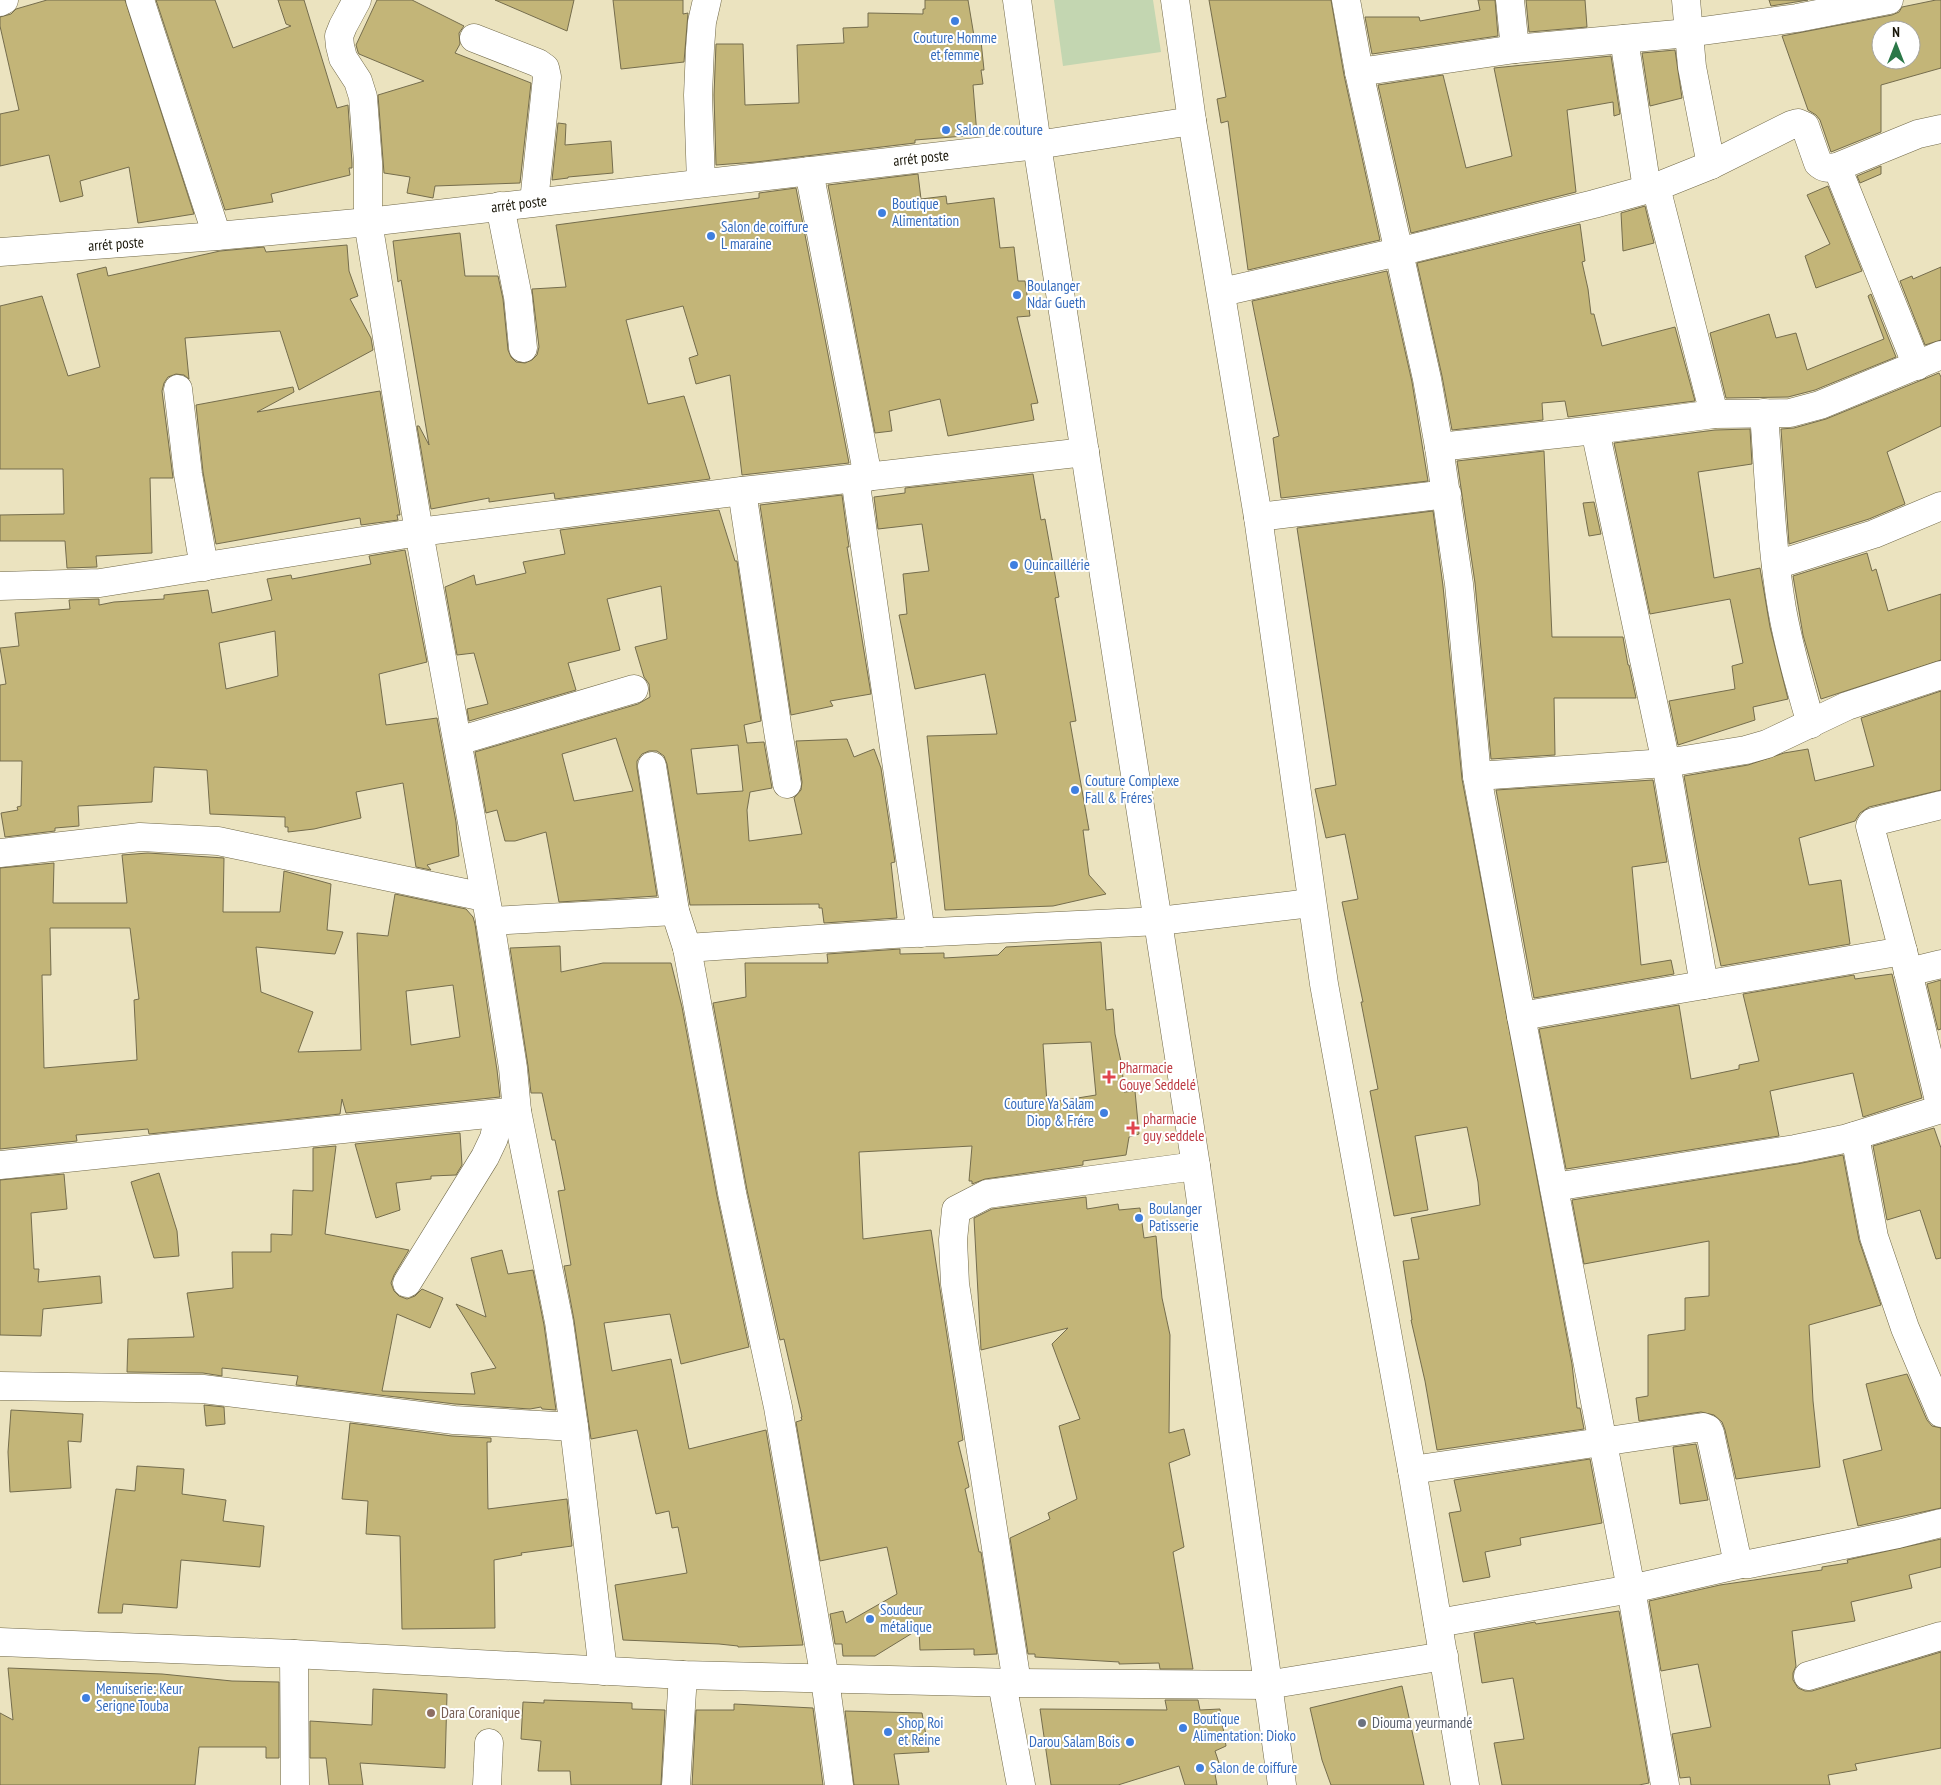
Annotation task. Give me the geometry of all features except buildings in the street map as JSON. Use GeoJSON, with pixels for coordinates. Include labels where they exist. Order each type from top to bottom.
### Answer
{"type":"FeatureCollection","features":[{"type":"Feature","properties":{"kind":"main road"},"geometry":{"type":"LineString","coordinates":[[0,2],[4,0]]}},
{"type":"Feature","properties":{"kind":"main road"},"geometry":{"type":"LineString","coordinates":[[140,0],[217,236]]}},
{"type":"Feature","properties":{"kind":"main road"},"geometry":{"type":"LineString","coordinates":[[357,0],[339,36],[343,58],[358,81],[363,97],[368,162],[368,222],[419,532],[458,741],[513,1068],[508,1112],[559,1322],[574,1427],[603,1671]]}},
{"type":"Feature","properties":{"kind":"main road"},"geometry":{"type":"LineString","coordinates":[[701,183],[698,95],[702,22],[707,0]]}},
{"type":"Feature","properties":{"kind":"main road"},"geometry":{"type":"LineString","coordinates":[[1017,0],[1037,145],[1196,1166],[1282,1785]]}},
{"type":"Feature","properties":{"kind":"main road"},"geometry":{"type":"LineString","coordinates":[[1175,0],[1192,121],[1258,517],[1311,903],[1346,1114],[1412,1470],[1465,1785]]}},
{"type":"Feature","properties":{"kind":"main road"},"geometry":{"type":"LineString","coordinates":[[1346,0],[1359,72],[1427,379],[1447,494],[1464,628],[1478,776],[1521,1016],[1631,1589],[1665,1785]]}},
{"type":"Feature","properties":{"kind":"main road"},"geometry":{"type":"LineString","coordinates":[[1510,0],[1515,49]]}},
{"type":"Feature","properties":{"kind":"main road"},"geometry":{"type":"LineString","coordinates":[[1686,0],[1692,67],[1711,165]]}},
{"type":"Feature","properties":{"kind":"main road"},"geometry":{"type":"LineString","coordinates":[[1359,72],[1515,49],[1688,33],[1787,19],[1889,0]]}},
{"type":"Feature","properties":{"kind":"main road"},"geometry":{"type":"LineString","coordinates":[[474,38],[538,63],[545,68],[547,77],[534,202]]}},
{"type":"Feature","properties":{"kind":"main road"},"geometry":{"type":"LineString","coordinates":[[1624,39],[1651,188],[1676,271],[1714,414]]}},
{"type":"Feature","properties":{"kind":"main road","name":"arrét poste"},"geometry":{"type":"LineString","coordinates":[[0,252],[217,236],[368,222],[1037,145],[1192,121]]}},
{"type":"Feature","properties":{"kind":"main road"},"geometry":{"type":"LineString","coordinates":[[1222,292],[1398,252],[1594,204],[1651,188],[1711,165],[1798,123],[1805,126],[1818,163],[1822,167],[1837,167],[1918,134],[1941,129]]}},
{"type":"Feature","properties":{"kind":"main road"},"geometry":{"type":"LineString","coordinates":[[1439,447],[1595,430],[1714,414],[1790,413],[1820,405],[1929,360],[1837,167]]}},
{"type":"Feature","properties":{"kind":"main road"},"geometry":{"type":"LineString","coordinates":[[809,171],[861,478],[921,933]]}},
{"type":"Feature","properties":{"kind":"main road"},"geometry":{"type":"LineString","coordinates":[[500,206],[518,297],[523,348]]}},
{"type":"Feature","properties":{"kind":"main road"},"geometry":{"type":"LineString","coordinates":[[178,389],[187,465],[204,567]]}},
{"type":"Feature","properties":{"kind":"main road"},"geometry":{"type":"LineString","coordinates":[[1764,413],[1776,565],[1783,611],[1796,672],[1811,724]]}},
{"type":"Feature","properties":{"kind":"main road"},"geometry":{"type":"LineString","coordinates":[[1595,430],[1666,763],[1704,986]]}},
{"type":"Feature","properties":{"kind":"main road"},"geometry":{"type":"LineString","coordinates":[[0,586],[100,584],[419,532],[742,491],[1085,452]]}},
{"type":"Feature","properties":{"kind":"main road"},"geometry":{"type":"LineString","coordinates":[[742,491],[787,784]]}},
{"type":"Feature","properties":{"kind":"main road"},"geometry":{"type":"LineString","coordinates":[[1258,517],[1447,494]]}},
{"type":"Feature","properties":{"kind":"main road"},"geometry":{"type":"LineString","coordinates":[[1776,565],[1874,534],[1941,506]]}},
{"type":"Feature","properties":{"kind":"main road"},"geometry":{"type":"LineString","coordinates":[[1478,776],[1666,763],[1746,750],[1767,744],[1866,699],[1941,676]]}},
{"type":"Feature","properties":{"kind":"main road"},"geometry":{"type":"LineString","coordinates":[[458,741],[634,689]]}},
{"type":"Feature","properties":{"kind":"main road"},"geometry":{"type":"LineString","coordinates":[[652,766],[675,911],[687,948],[732,1193],[778,1407],[825,1679],[840,1785]]}},
{"type":"Feature","properties":{"kind":"main road"},"geometry":{"type":"LineString","coordinates":[[1554,1187],[1795,1149],[1855,1136],[1941,1109],[1906,962],[1870,826],[1873,822],[1941,805]]}},
{"type":"Feature","properties":{"kind":"main road"},"geometry":{"type":"LineString","coordinates":[[0,853],[140,837],[218,841],[487,909],[675,911]]}},
{"type":"Feature","properties":{"kind":"main road"},"geometry":{"type":"LineString","coordinates":[[687,948],[921,933],[1159,921],[1311,903]]}},
{"type":"Feature","properties":{"kind":"main road"},"geometry":{"type":"LineString","coordinates":[[1521,1016],[1704,986],[1906,962],[1941,964]]}},
{"type":"Feature","properties":{"kind":"main road"},"geometry":{"type":"LineString","coordinates":[[0,1165],[508,1112]]}},
{"type":"Feature","properties":{"kind":"main road"},"geometry":{"type":"LineString","coordinates":[[407,1283],[485,1157],[508,1112]]}},
{"type":"Feature","properties":{"kind":"main road"},"geometry":{"type":"LineString","coordinates":[[1855,1136],[1874,1237],[1905,1328],[1941,1413]]}},
{"type":"Feature","properties":{"kind":"main road"},"geometry":{"type":"LineString","coordinates":[[1021,1785],[1010,1683],[955,1284],[952,1240],[956,1210],[987,1194],[1196,1166]]}},
{"type":"Feature","properties":{"kind":"main road"},"geometry":{"type":"LineString","coordinates":[[0,1386],[203,1389],[454,1420],[574,1427]]}},
{"type":"Feature","properties":{"kind":"main road"},"geometry":{"type":"LineString","coordinates":[[1412,1470],[1703,1427],[1708,1429],[1712,1443],[1737,1559],[1741,1564]]}},
{"type":"Feature","properties":{"kind":"main road"},"geometry":{"type":"LineString","coordinates":[[1438,1623],[1631,1589],[1741,1564],[1846,1545],[1941,1522]]}},
{"type":"Feature","properties":{"kind":"main road"},"geometry":{"type":"LineString","coordinates":[[1808,1676],[1941,1636]]}},
{"type":"Feature","properties":{"kind":"main road"},"geometry":{"type":"LineString","coordinates":[[0,1642],[294,1654],[683,1675],[1010,1683],[1267,1685],[1444,1656]]}},
{"type":"Feature","properties":{"kind":"main road"},"geometry":{"type":"LineString","coordinates":[[294,1654],[295,1785]]}},
{"type":"Feature","properties":{"kind":"main road"},"geometry":{"type":"LineString","coordinates":[[676,1785],[683,1675]]}},
{"type":"Feature","properties":{"kind":"main road"},"geometry":{"type":"LineString","coordinates":[[487,1785],[489,1743]]}},
{"type":"Feature","properties":{"kind":"green space"},"geometry":{"type":"Polygon","coordinates":[[[1054,0],[1153,0],[1161,52],[1063,66],[1054,0]]]}},
{"type":"Feature","properties":{"kind":"place","name":"Couture Homme et femme"},"geometry":{"type":"Point","coordinates":[955,21]}},
{"type":"Feature","properties":{"kind":"place","name":"Salon de couture"},"geometry":{"type":"Point","coordinates":[946,130]}},
{"type":"Feature","properties":{"kind":"place","name":"Boutique Alimentation"},"geometry":{"type":"Point","coordinates":[882,213]}},
{"type":"Feature","properties":{"kind":"place","name":"Salon de coiffure L maraine"},"geometry":{"type":"Point","coordinates":[711,236]}},
{"type":"Feature","properties":{"kind":"place","name":"Boulanger Ndar Gueth"},"geometry":{"type":"Point","coordinates":[1017,295]}},
{"type":"Feature","properties":{"kind":"place","name":"Quincaillérie"},"geometry":{"type":"Point","coordinates":[1014,565]}},
{"type":"Feature","properties":{"kind":"place","name":"Couture Complexe Fall & Fréres"},"geometry":{"type":"Point","coordinates":[1075,790]}},
{"type":"Feature","properties":{"kind":"place","name":"Pharmacie Gouye Seddelé"},"geometry":{"type":"Point","coordinates":[1109,1077]}},
{"type":"Feature","properties":{"kind":"place","name":"Couture Ya Salam Diop & Frére"},"geometry":{"type":"Point","coordinates":[1104,1113]}},
{"type":"Feature","properties":{"kind":"place","name":"pharmacie guy seddele"},"geometry":{"type":"Point","coordinates":[1133,1128]}},
{"type":"Feature","properties":{"kind":"place","name":"Boulanger Patisserie"},"geometry":{"type":"Point","coordinates":[1139,1218]}},
{"type":"Feature","properties":{"kind":"place","name":"Soudeur métalique"},"geometry":{"type":"Point","coordinates":[870,1619]}},
{"type":"Feature","properties":{"kind":"place","name":"Menuiserie: Keur Serigne Touba"},"geometry":{"type":"Point","coordinates":[86,1698]}},
{"type":"Feature","properties":{"kind":"place","name":"Dara Coranique"},"geometry":{"type":"Point","coordinates":[431,1713]}},
{"type":"Feature","properties":{"kind":"place","name":"Diouma yeurmandé"},"geometry":{"type":"Point","coordinates":[1362,1723]}},
{"type":"Feature","properties":{"kind":"place","name":"Boutique Alimentation: Dioko"},"geometry":{"type":"Point","coordinates":[1183,1728]}},
{"type":"Feature","properties":{"kind":"place","name":"Shop Roi et Reine"},"geometry":{"type":"Point","coordinates":[888,1732]}},
{"type":"Feature","properties":{"kind":"place","name":"Darou Salam Bois"},"geometry":{"type":"Point","coordinates":[1130,1742]}},
{"type":"Feature","properties":{"kind":"place","name":"Salon de coiffure"},"geometry":{"type":"Point","coordinates":[1200,1768]}}]}
